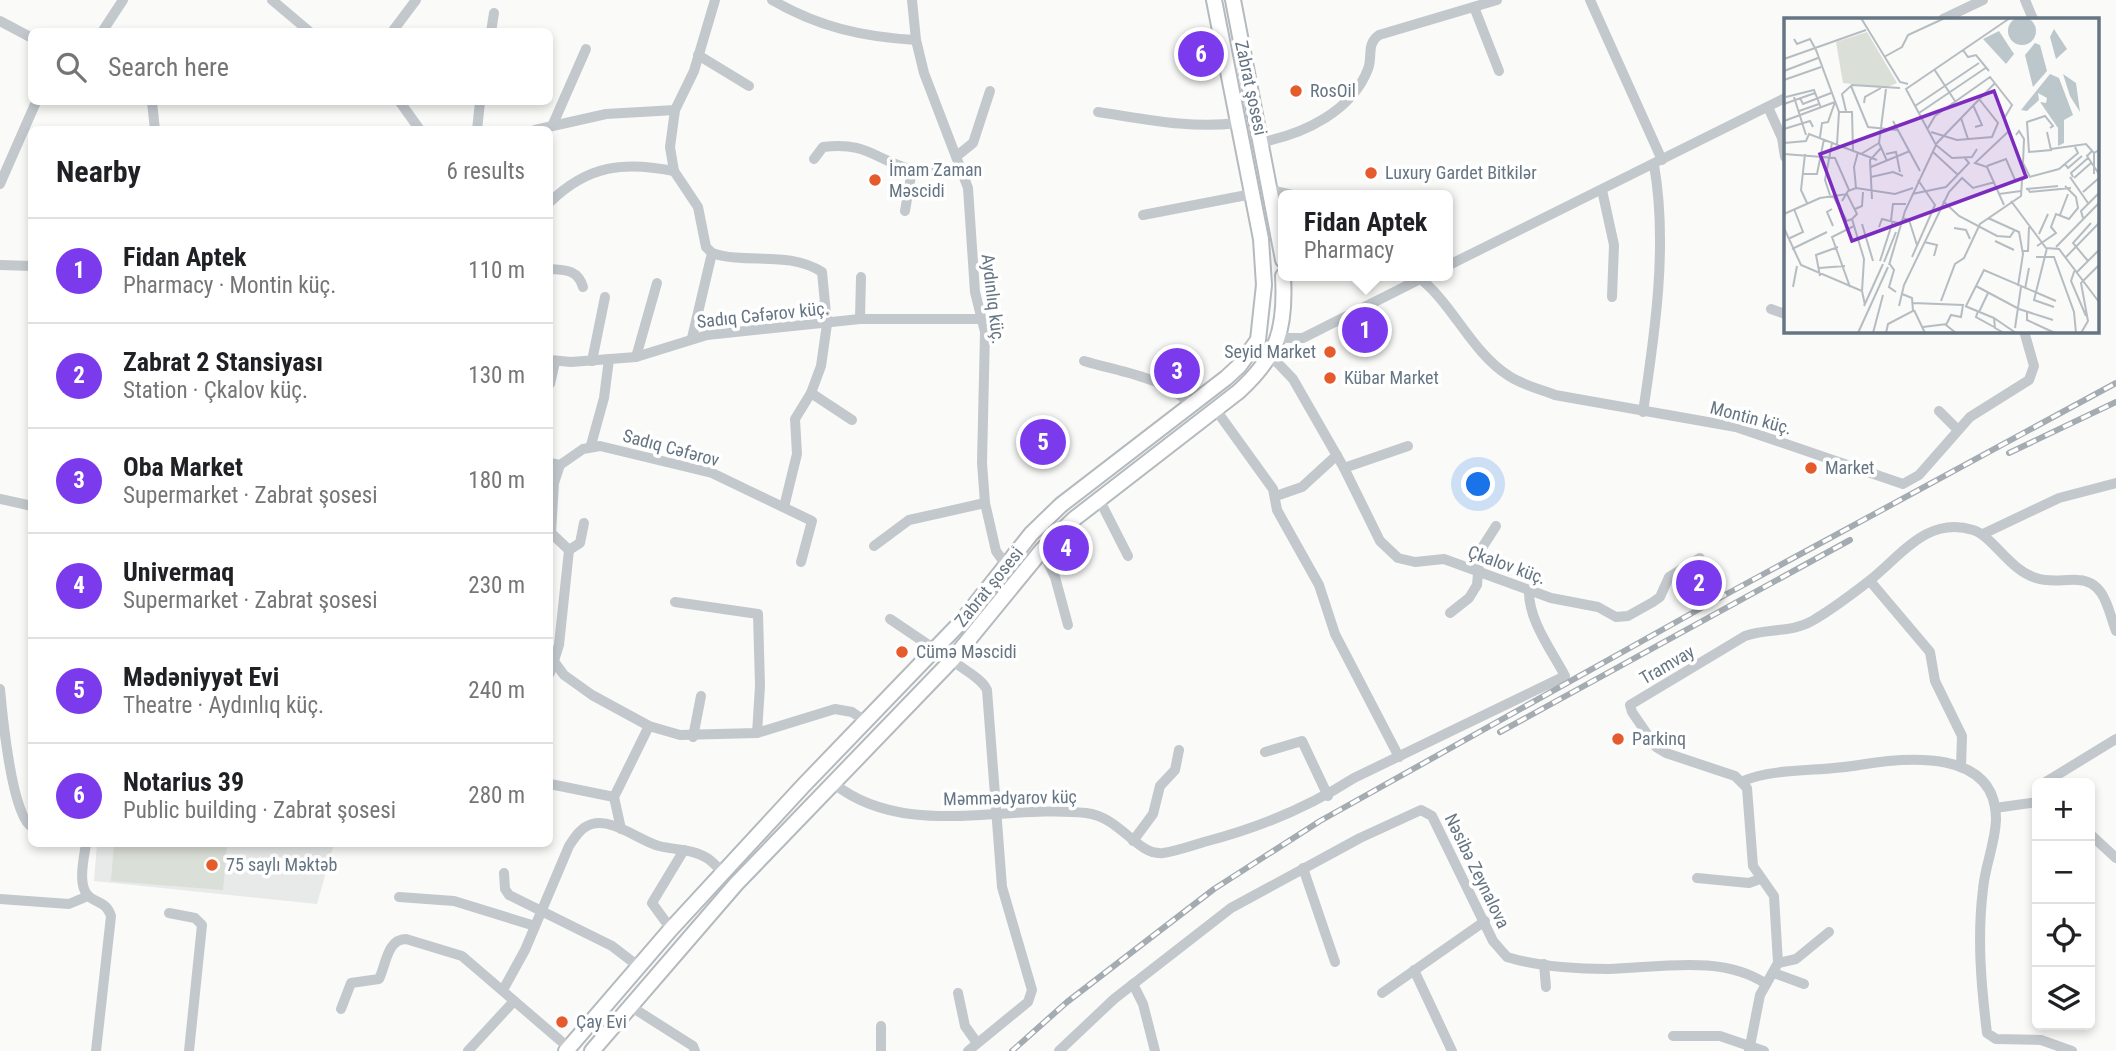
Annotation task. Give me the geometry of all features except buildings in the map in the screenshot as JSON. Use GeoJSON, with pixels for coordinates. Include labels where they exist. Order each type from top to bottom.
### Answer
{"type":"FeatureCollection","features":[{"type":"Feature","properties":{"kind":"main road","name":"Zabrat şosesi"},"geometry":{"type":"LineString","coordinates":[[567,1049],[671,929],[936,650],[1006,565],[1061,505],[1239,366],[1261,329],[1263,258],[1214,0]]}},
{"type":"Feature","properties":{"kind":"main road","name":"Zabrat şosesi"},"geometry":{"type":"LineString","coordinates":[[1233,0],[1278,228]]}},
{"type":"Feature","properties":{"kind":"main road","name":"Zabrat şosesi"},"geometry":{"type":"LineString","coordinates":[[592,1051],[736,884],[952,660],[1042,550],[1098,499],[1251,381],[1271,356],[1279,338],[1283,281]]}},
{"type":"Feature","properties":{"kind":"main road"},"geometry":{"type":"LineString","coordinates":[[866,722],[879,736]]}},
{"type":"Feature","properties":{"kind":"street"},"geometry":{"type":"LineString","coordinates":[[105,28],[123,0]]}},
{"type":"Feature","properties":{"kind":"street"},"geometry":{"type":"LineString","coordinates":[[272,0],[305,28]]}},
{"type":"Feature","properties":{"kind":"street"},"geometry":{"type":"LineString","coordinates":[[395,28],[416,0]]}},
{"type":"Feature","properties":{"kind":"street"},"geometry":{"type":"LineString","coordinates":[[715,0],[688,86],[675,110],[670,139],[674,171],[698,207],[706,247],[712,253],[722,257],[775,257],[811,265],[822,272],[827,324],[821,366],[811,393],[795,419],[797,454],[784,508]]}},
{"type":"Feature","properties":{"kind":"street"},"geometry":{"type":"LineString","coordinates":[[772,0],[834,29],[878,38],[916,40]]}},
{"type":"Feature","properties":{"kind":"street","name":"Aydınlıq küç."},"geometry":{"type":"LineString","coordinates":[[912,0],[916,40],[924,73],[958,155],[968,188],[975,292],[985,332],[985,503],[996,551],[1006,565]]}},
{"type":"Feature","properties":{"kind":"street"},"geometry":{"type":"LineString","coordinates":[[1262,142],[1298,133],[1338,108],[1362,82],[1370,65],[1370,46],[1379,35],[1497,0]]}},
{"type":"Feature","properties":{"kind":"street"},"geometry":{"type":"LineString","coordinates":[[1590,0],[1658,163],[1659,243],[1652,344],[1643,412]]}},
{"type":"Feature","properties":{"kind":"street"},"geometry":{"type":"LineString","coordinates":[[1945,18],[1983,0]]}},
{"type":"Feature","properties":{"kind":"street"},"geometry":{"type":"LineString","coordinates":[[2025,0],[2033,18]]}},
{"type":"Feature","properties":{"kind":"street"},"geometry":{"type":"LineString","coordinates":[[1474,7],[1499,71]]}},
{"type":"Feature","properties":{"kind":"street"},"geometry":{"type":"LineString","coordinates":[[492,28],[494,13]]}},
{"type":"Feature","properties":{"kind":"street"},"geometry":{"type":"LineString","coordinates":[[0,21],[28,36]]}},
{"type":"Feature","properties":{"kind":"street"},"geometry":{"type":"LineString","coordinates":[[553,124],[586,49]]}},
{"type":"Feature","properties":{"kind":"street"},"geometry":{"type":"LineString","coordinates":[[698,55],[749,86]]}},
{"type":"Feature","properties":{"kind":"street"},"geometry":{"type":"LineString","coordinates":[[958,155],[973,143],[990,92]]}},
{"type":"Feature","properties":{"kind":"street"},"geometry":{"type":"LineString","coordinates":[[1453,262],[1784,99]]}},
{"type":"Feature","properties":{"kind":"street"},"geometry":{"type":"LineString","coordinates":[[0,184],[35,105]]}},
{"type":"Feature","properties":{"kind":"street"},"geometry":{"type":"LineString","coordinates":[[152,105],[155,126]]}},
{"type":"Feature","properties":{"kind":"street"},"geometry":{"type":"LineString","coordinates":[[402,105],[418,126]]}},
{"type":"Feature","properties":{"kind":"street"},"geometry":{"type":"LineString","coordinates":[[477,126],[480,105]]}},
{"type":"Feature","properties":{"kind":"street"},"geometry":{"type":"LineString","coordinates":[[1768,107],[1782,138],[1784,151]]}},
{"type":"Feature","properties":{"kind":"street"},"geometry":{"type":"LineString","coordinates":[[547,126],[637,110],[675,110]]}},
{"type":"Feature","properties":{"kind":"street"},"geometry":{"type":"LineString","coordinates":[[1097,112],[1182,125],[1211,127],[1237,123]]}},
{"type":"Feature","properties":{"kind":"street"},"geometry":{"type":"LineString","coordinates":[[814,159],[823,147],[843,144],[861,147],[912,170],[964,173]]}},
{"type":"Feature","properties":{"kind":"street"},"geometry":{"type":"LineString","coordinates":[[553,200],[590,175],[609,167],[643,165],[674,171]]}},
{"type":"Feature","properties":{"kind":"street"},"geometry":{"type":"LineString","coordinates":[[905,211],[912,170]]}},
{"type":"Feature","properties":{"kind":"street"},"geometry":{"type":"LineString","coordinates":[[1272,190],[1278,191]]}},
{"type":"Feature","properties":{"kind":"street"},"geometry":{"type":"LineString","coordinates":[[1602,190],[1613,236],[1612,297]]}},
{"type":"Feature","properties":{"kind":"street"},"geometry":{"type":"LineString","coordinates":[[1143,215],[1252,194]]}},
{"type":"Feature","properties":{"kind":"street"},"geometry":{"type":"LineString","coordinates":[[691,338],[712,253]]}},
{"type":"Feature","properties":{"kind":"street"},"geometry":{"type":"LineString","coordinates":[[0,265],[28,266]]}},
{"type":"Feature","properties":{"kind":"street"},"geometry":{"type":"LineString","coordinates":[[553,269],[575,273],[580,277],[583,287]]}},
{"type":"Feature","properties":{"kind":"street"},"geometry":{"type":"LineString","coordinates":[[860,319],[861,276]]}},
{"type":"Feature","properties":{"kind":"street"},"geometry":{"type":"LineString","coordinates":[[1279,338],[1303,338],[1414,281]]}},
{"type":"Feature","properties":{"kind":"street","name":"Montin küç."},"geometry":{"type":"LineString","coordinates":[[1425,281],[1491,361],[1509,376],[1555,395],[1736,427],[1903,484],[1919,475],[1958,430],[1981,409],[2029,380],[2034,366],[2024,332]]}},
{"type":"Feature","properties":{"kind":"street"},"geometry":{"type":"LineString","coordinates":[[636,357],[657,283]]}},
{"type":"Feature","properties":{"kind":"street"},"geometry":{"type":"LineString","coordinates":[[592,361],[606,298]]}},
{"type":"Feature","properties":{"kind":"street"},"geometry":{"type":"LineString","coordinates":[[1771,309],[1784,314]]}},
{"type":"Feature","properties":{"kind":"street","name":"Sadıq Cəfərov küç."},"geometry":{"type":"LineString","coordinates":[[553,361],[636,357],[691,338],[860,319],[982,319]]}},
{"type":"Feature","properties":{"kind":"street","name":"Çkalov küç."},"geometry":{"type":"LineString","coordinates":[[1271,356],[1293,379],[1344,468],[1380,541],[1389,552],[1408,561],[1444,559],[1564,601],[1586,603],[1616,617],[1628,616],[1653,603],[1660,597],[1670,577],[1700,558]]}},
{"type":"Feature","properties":{"kind":"street"},"geometry":{"type":"LineString","coordinates":[[553,496],[555,464],[592,446],[604,398],[609,359]]}},
{"type":"Feature","properties":{"kind":"street"},"geometry":{"type":"LineString","coordinates":[[1084,361],[1165,385],[1179,392],[1191,405]]}},
{"type":"Feature","properties":{"kind":"street"},"geometry":{"type":"LineString","coordinates":[[811,393],[852,420]]}},
{"type":"Feature","properties":{"kind":"street"},"geometry":{"type":"LineString","coordinates":[[1216,410],[1266,477],[1276,496],[1281,519],[1324,597],[1335,634],[1399,757]]}},
{"type":"Feature","properties":{"kind":"street"},"geometry":{"type":"LineString","coordinates":[[1939,411],[1958,430]]}},
{"type":"Feature","properties":{"kind":"street","name":"Sadıq Cəfərov"},"geometry":{"type":"LineString","coordinates":[[592,446],[712,473],[757,492],[812,521],[801,562]]}},
{"type":"Feature","properties":{"kind":"street"},"geometry":{"type":"LineString","coordinates":[[1344,468],[1408,446]]}},
{"type":"Feature","properties":{"kind":"street"},"geometry":{"type":"LineString","coordinates":[[1276,496],[1302,487],[1336,455]]}},
{"type":"Feature","properties":{"kind":"street"},"geometry":{"type":"LineString","coordinates":[[2116,483],[2059,498],[1983,534],[1995,550],[2034,578],[2051,582],[2078,580],[2100,588],[2116,631]]}},
{"type":"Feature","properties":{"kind":"street"},"geometry":{"type":"LineString","coordinates":[[0,499],[28,505]]}},
{"type":"Feature","properties":{"kind":"street"},"geometry":{"type":"LineString","coordinates":[[1098,499],[1128,556]]}},
{"type":"Feature","properties":{"kind":"street"},"geometry":{"type":"LineString","coordinates":[[874,546],[909,520],[985,503]]}},
{"type":"Feature","properties":{"kind":"street"},"geometry":{"type":"LineString","coordinates":[[553,652],[569,550],[580,543],[584,523]]}},
{"type":"Feature","properties":{"kind":"street"},"geometry":{"type":"LineString","coordinates":[[1450,613],[1469,598],[1478,585],[1480,551],[1496,526]]}},
{"type":"Feature","properties":{"kind":"street","name":"Tramvay"},"geometry":{"type":"LineString","coordinates":[[1742,781],[1721,770],[1666,754],[1643,730],[1630,705],[1745,636],[1765,630],[1794,629],[1812,621],[1870,581],[1919,536],[1954,528],[1983,534]]}},
{"type":"Feature","properties":{"kind":"street"},"geometry":{"type":"LineString","coordinates":[[553,536],[569,550]]}},
{"type":"Feature","properties":{"kind":"street"},"geometry":{"type":"LineString","coordinates":[[1042,550],[1055,577],[1068,625]]}},
{"type":"Feature","properties":{"kind":"street"},"geometry":{"type":"LineString","coordinates":[[1870,581],[1930,652],[1935,681],[1962,736],[1961,767]]}},
{"type":"Feature","properties":{"kind":"street","name":"Məmmədyarov küç"},"geometry":{"type":"LineString","coordinates":[[833,783],[858,800],[901,813],[1086,813],[1114,821],[1133,841],[1147,850],[1161,853],[1221,838],[1274,821],[1328,796],[1354,779],[1565,677],[1536,620],[1530,605],[1529,590]]}},
{"type":"Feature","properties":{"kind":"street"},"geometry":{"type":"LineString","coordinates":[[675,602],[758,614],[760,686],[757,733]]}},
{"type":"Feature","properties":{"kind":"street"},"geometry":{"type":"LineString","coordinates":[[890,619],[936,650]]}},
{"type":"Feature","properties":{"kind":"street"},"geometry":{"type":"LineString","coordinates":[[553,659],[571,682],[649,726],[693,737],[757,733],[835,709],[852,712],[866,722]]}},
{"type":"Feature","properties":{"kind":"street"},"geometry":{"type":"LineString","coordinates":[[952,660],[985,684],[987,690],[995,815],[1006,908],[1032,990],[1028,1002],[968,1051]]}},
{"type":"Feature","properties":{"kind":"street"},"geometry":{"type":"LineString","coordinates":[[0,689],[1,732],[22,815],[28,822]]}},
{"type":"Feature","properties":{"kind":"street"},"geometry":{"type":"LineString","coordinates":[[693,737],[701,696]]}},
{"type":"Feature","properties":{"kind":"street"},"geometry":{"type":"LineString","coordinates":[[621,829],[614,797],[649,726]]}},
{"type":"Feature","properties":{"kind":"street"},"geometry":{"type":"LineString","coordinates":[[2052,778],[2116,738]]}},
{"type":"Feature","properties":{"kind":"street"},"geometry":{"type":"LineString","coordinates":[[1265,752],[1302,740],[1328,796]]}},
{"type":"Feature","properties":{"kind":"street"},"geometry":{"type":"LineString","coordinates":[[1133,841],[1153,814],[1160,786],[1175,770],[1179,750]]}},
{"type":"Feature","properties":{"kind":"street"},"geometry":{"type":"LineString","coordinates":[[1749,1049],[1755,1011],[1776,968],[1774,896],[1753,866],[1749,798],[1742,781],[1766,774],[1829,771],[1907,758],[1961,767],[1979,779],[1995,808],[1994,836],[1983,887],[1979,951],[1987,1033],[1996,1039],[2041,1040],[2072,1051]]}},
{"type":"Feature","properties":{"kind":"street"},"geometry":{"type":"LineString","coordinates":[[553,785],[614,797]]}},
{"type":"Feature","properties":{"kind":"street"},"geometry":{"type":"LineString","coordinates":[[1995,808],[2032,803]]}},
{"type":"Feature","properties":{"kind":"street","name":"Nəsibə Zeynalova"},"geometry":{"type":"LineString","coordinates":[[1059,1051],[1133,984],[1231,908],[1409,814],[1427,810],[1493,941],[1507,957],[1544,964],[1595,968],[1723,968],[1749,974],[1766,984]]}},
{"type":"Feature","properties":{"kind":"street"},"geometry":{"type":"LineString","coordinates":[[503,990],[580,831],[598,823],[621,829],[649,843],[707,858],[724,873]]}},
{"type":"Feature","properties":{"kind":"street"},"geometry":{"type":"LineString","coordinates":[[2095,839],[2116,858]]}},
{"type":"Feature","properties":{"kind":"street"},"geometry":{"type":"LineString","coordinates":[[86,847],[82,877],[88,897]]}},
{"type":"Feature","properties":{"kind":"street"},"geometry":{"type":"LineString","coordinates":[[671,929],[652,903],[653,896],[684,850]]}},
{"type":"Feature","properties":{"kind":"street"},"geometry":{"type":"LineString","coordinates":[[1303,868],[1335,962]]}},
{"type":"Feature","properties":{"kind":"street"},"geometry":{"type":"LineString","coordinates":[[504,873],[505,889],[509,895],[612,946],[638,966]]}},
{"type":"Feature","properties":{"kind":"street"},"geometry":{"type":"LineString","coordinates":[[1697,878],[1749,883],[1760,879]]}},
{"type":"Feature","properties":{"kind":"street"},"geometry":{"type":"LineString","coordinates":[[0,899],[69,904],[88,897],[102,902],[111,916],[96,1051]]}},
{"type":"Feature","properties":{"kind":"street"},"geometry":{"type":"LineString","coordinates":[[399,897],[454,901],[535,926]]}},
{"type":"Feature","properties":{"kind":"street"},"geometry":{"type":"LineString","coordinates":[[169,913],[195,918],[202,925],[189,1051]]}},
{"type":"Feature","properties":{"kind":"street"},"geometry":{"type":"LineString","coordinates":[[1382,993],[1485,921]]}},
{"type":"Feature","properties":{"kind":"street"},"geometry":{"type":"LineString","coordinates":[[1776,968],[1796,959],[1829,932]]}},
{"type":"Feature","properties":{"kind":"street"},"geometry":{"type":"LineString","coordinates":[[341,1009],[351,983],[379,979],[393,943],[398,939],[463,956],[567,1049]]}},
{"type":"Feature","properties":{"kind":"street"},"geometry":{"type":"LineString","coordinates":[[1544,964],[1546,987]]}},
{"type":"Feature","properties":{"kind":"street"},"geometry":{"type":"LineString","coordinates":[[1776,968],[1804,984]]}},
{"type":"Feature","properties":{"kind":"street"},"geometry":{"type":"LineString","coordinates":[[1414,970],[1452,1051]]}},
{"type":"Feature","properties":{"kind":"street"},"geometry":{"type":"LineString","coordinates":[[1133,984],[1143,1004],[1155,1051]]}},
{"type":"Feature","properties":{"kind":"street"},"geometry":{"type":"LineString","coordinates":[[958,993],[965,1026],[977,1043]]}},
{"type":"Feature","properties":{"kind":"street"},"geometry":{"type":"LineString","coordinates":[[468,1051],[514,1001]]}},
{"type":"Feature","properties":{"kind":"street"},"geometry":{"type":"LineString","coordinates":[[630,1006],[693,1046],[695,1051]]}},
{"type":"Feature","properties":{"kind":"street"},"geometry":{"type":"LineString","coordinates":[[881,1027],[881,1051]]}},
{"type":"Feature","properties":{"kind":"street"},"geometry":{"type":"LineString","coordinates":[[1673,1036],[1720,1036],[1749,1049],[1764,1051]]}},
{"type":"Feature","properties":{"kind":"shaded area","name":"75 saylı Məktəb"},"geometry":{"type":"Polygon","coordinates":[[[97,847],[333,847],[317,904],[94,881],[97,847]]]}},
{"type":"Feature","properties":{"kind":"shaded area"},"geometry":{"type":"Polygon","coordinates":[[[114,847],[227,847],[223,890],[111,881],[114,847]]]}},
{"type":"Feature","properties":{"kind":"railway"},"geometry":{"type":"LineString","coordinates":[[1012,1051],[1067,1002],[1214,889],[1320,821],[1712,602],[2116,383]]}},
{"type":"Feature","properties":{"kind":"railway"},"geometry":{"type":"LineString","coordinates":[[2009,453],[2116,402]]}},
{"type":"Feature","properties":{"kind":"railway"},"geometry":{"type":"LineString","coordinates":[[1500,732],[1850,540]]}},
{"type":"Feature","properties":{"kind":"place","name":"Notarius 39"},"geometry":{"type":"Point","coordinates":[1201,54]}},
{"type":"Feature","properties":{"kind":"place","name":"RosOil"},"geometry":{"type":"Point","coordinates":[1296,91]}},
{"type":"Feature","properties":{"kind":"place","name":"Luxury Gardet Bitkilər"},"geometry":{"type":"Point","coordinates":[1371,173]}},
{"type":"Feature","properties":{"kind":"place","name":"İmam Zaman Məscidi"},"geometry":{"type":"Point","coordinates":[875,180]}},
{"type":"Feature","properties":{"kind":"place","name":"Fidan Aptek"},"geometry":{"type":"Point","coordinates":[1365,330]}},
{"type":"Feature","properties":{"kind":"place","name":"Seyid Market"},"geometry":{"type":"Point","coordinates":[1330,352]}},
{"type":"Feature","properties":{"kind":"place","name":"Oba Market"},"geometry":{"type":"Point","coordinates":[1177,371]}},
{"type":"Feature","properties":{"kind":"place","name":"Kübar Market"},"geometry":{"type":"Point","coordinates":[1330,378]}},
{"type":"Feature","properties":{"kind":"place","name":"Mədəniyyət Evi"},"geometry":{"type":"Point","coordinates":[1043,442]}},
{"type":"Feature","properties":{"kind":"place","name":"Market"},"geometry":{"type":"Point","coordinates":[1811,468]}},
{"type":"Feature","properties":{"kind":"place","name":"Univermaq"},"geometry":{"type":"Point","coordinates":[1066,548]}},
{"type":"Feature","properties":{"kind":"place","name":"Zabrat 2 Stansiyası"},"geometry":{"type":"Point","coordinates":[1699,583]}},
{"type":"Feature","properties":{"kind":"place","name":"Cümə Məscidi"},"geometry":{"type":"Point","coordinates":[902,652]}},
{"type":"Feature","properties":{"kind":"place","name":"Parkinq"},"geometry":{"type":"Point","coordinates":[1618,739]}},
{"type":"Feature","properties":{"kind":"place","name":"75 saylı Məktəb"},"geometry":{"type":"Point","coordinates":[212,865]}},
{"type":"Feature","properties":{"kind":"place","name":"Çay Evi"},"geometry":{"type":"Point","coordinates":[562,1022]}}]}
